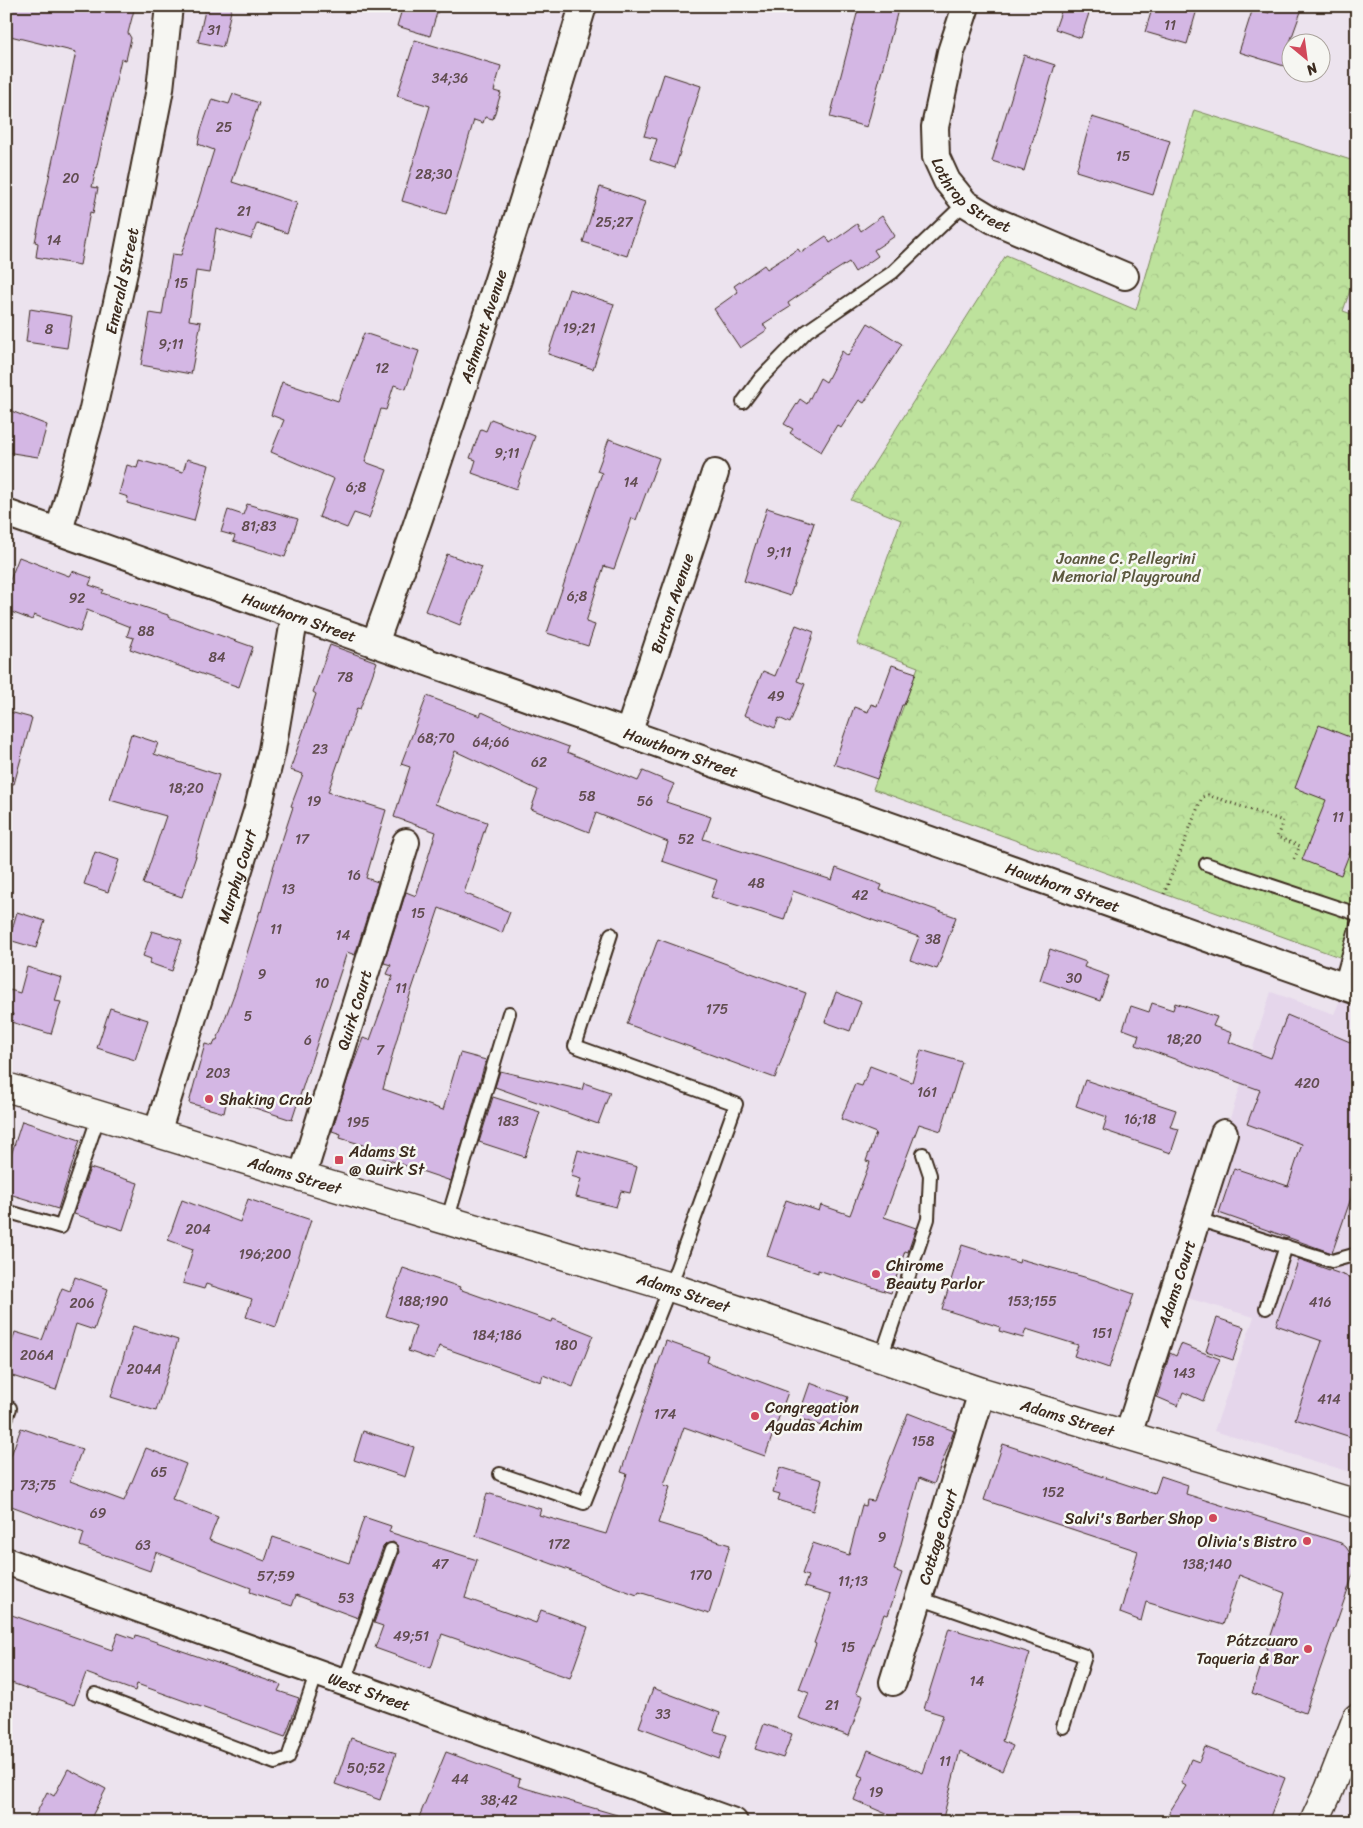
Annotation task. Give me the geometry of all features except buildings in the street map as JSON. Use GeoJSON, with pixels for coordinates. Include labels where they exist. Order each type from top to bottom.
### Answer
{"type":"FeatureCollection","features":[{"type":"Feature","properties":{"kind":"street","name":"Ashmont Avenue"},"geometry":{"type":"LineString","coordinates":[[375,643],[417,525],[520,211],[583,6]]}},
{"type":"Feature","properties":{"kind":"street","name":"Lothrop Street"},"geometry":{"type":"LineString","coordinates":[[966,6],[951,52],[935,127],[936,157],[947,182],[965,203],[993,220],[1125,276]]}},
{"type":"Feature","properties":{"kind":"street","name":"Emerald Street"},"geometry":{"type":"LineString","coordinates":[[59,531],[92,413],[122,281],[160,89],[168,17]]}},
{"type":"Feature","properties":{"kind":"street","name":"Burton Avenue"},"geometry":{"type":"LineString","coordinates":[[628,734],[715,473]]}},
{"type":"Feature","properties":{"kind":"street","name":"Hawthorn Street"},"geometry":{"type":"LineString","coordinates":[[6,513],[1349,988]]}},
{"type":"Feature","properties":{"kind":"street","name":"Murphy Court"},"geometry":{"type":"LineString","coordinates":[[157,1133],[258,808],[272,750],[295,615]]}},
{"type":"Feature","properties":{"kind":"street","name":"Quirk Court"},"geometry":{"type":"LineString","coordinates":[[302,1178],[406,842]]}},
{"type":"Feature","properties":{"kind":"street","name":"Adams Street"},"geometry":{"type":"LineString","coordinates":[[6,1087],[302,1178],[670,1287],[982,1392],[1128,1434],[1357,1504]]}},
{"type":"Feature","properties":{"kind":"street","name":"Adams Court"},"geometry":{"type":"LineString","coordinates":[[1128,1434],[1224,1133]]}},
{"type":"Feature","properties":{"kind":"street","name":"Cottage Court"},"geometry":{"type":"LineString","coordinates":[[893,1682],[982,1392]]}},
{"type":"Feature","properties":{"kind":"street","name":"West Street"},"geometry":{"type":"LineString","coordinates":[[6,1561],[734,1822]]}},
{"type":"Feature","properties":{"kind":"street"},"geometry":{"type":"LineString","coordinates":[[1314,1822],[1329,1790],[1357,1718]]}},
{"type":"Feature","properties":{"kind":"lane"},"geometry":{"type":"LineString","coordinates":[[743,402],[760,379],[807,330],[893,272],[965,203]]}},
{"type":"Feature","properties":{"kind":"lane"},"geometry":{"type":"LineString","coordinates":[[1206,864],[1357,914]]}},
{"type":"Feature","properties":{"kind":"lane"},"geometry":{"type":"LineString","coordinates":[[1349,988],[1357,925]]}},
{"type":"Feature","properties":{"kind":"lane"},"geometry":{"type":"LineString","coordinates":[[500,1474],[584,1503],[670,1287],[736,1104],[575,1046],[611,934]]}},
{"type":"Feature","properties":{"kind":"lane"},"geometry":{"type":"LineString","coordinates":[[447,1221],[509,1013]]}},
{"type":"Feature","properties":{"kind":"lane"},"geometry":{"type":"LineString","coordinates":[[6,1211],[61,1227],[99,1115]]}},
{"type":"Feature","properties":{"kind":"lane"},"geometry":{"type":"LineString","coordinates":[[881,1358],[928,1219],[930,1175],[923,1154]]}},
{"type":"Feature","properties":{"kind":"lane"},"geometry":{"type":"LineString","coordinates":[[1197,1219],[1332,1261],[1357,1254]]}},
{"type":"Feature","properties":{"kind":"lane"},"geometry":{"type":"LineString","coordinates":[[1266,1308],[1286,1246]]}},
{"type":"Feature","properties":{"kind":"lane"},"geometry":{"type":"LineString","coordinates":[[344,1682],[392,1550]]}},
{"type":"Feature","properties":{"kind":"lane"},"geometry":{"type":"LineString","coordinates":[[919,1598],[1085,1656],[1063,1727]]}},
{"type":"Feature","properties":{"kind":"lane"},"geometry":{"type":"LineString","coordinates":[[95,1694],[275,1764],[288,1758],[317,1672]]}},
{"type":"Feature","properties":{"kind":"path"},"geometry":{"type":"LineString","coordinates":[[1164,894],[1202,798],[1208,795],[1283,821],[1277,837],[1300,846],[1294,859]]}},
{"type":"Feature","properties":{"kind":"shaded area"},"geometry":{"type":"Polygon","coordinates":[[[1357,961],[1357,1474],[1214,1431],[1254,1317],[1173,1294],[1271,992],[1334,1014],[1357,961]]]}},
{"type":"Feature","properties":{"kind":"green space","name":"Joanne C. Pellegrini Memorial Playground"},"geometry":{"type":"Polygon","coordinates":[[[1194,110],[1357,162],[1357,270],[1343,311],[1357,316],[1357,488],[1351,505],[1357,508],[1356,963],[873,789],[918,667],[857,644],[901,520],[851,500],[1006,255],[1136,310],[1194,110]]]}},
{"type":"Feature","properties":{"kind":"place","name":"Shaking Crab"},"geometry":{"type":"Point","coordinates":[209,1099]}},
{"type":"Feature","properties":{"kind":"place","name":"Adams St @ Quirk St"},"geometry":{"type":"Point","coordinates":[339,1160]}},
{"type":"Feature","properties":{"kind":"place","name":"Chirome Beauty Parlor"},"geometry":{"type":"Point","coordinates":[876,1274]}},
{"type":"Feature","properties":{"kind":"place","name":"Congregation Agudas Achim"},"geometry":{"type":"Point","coordinates":[755,1416]}},
{"type":"Feature","properties":{"kind":"place","name":"Salvi's Barber Shop"},"geometry":{"type":"Point","coordinates":[1213,1518]}},
{"type":"Feature","properties":{"kind":"place","name":"Olivia's Bistro"},"geometry":{"type":"Point","coordinates":[1307,1541]}},
{"type":"Feature","properties":{"kind":"place","name":"Pátzcuaro Taqueria & Bar"},"geometry":{"type":"Point","coordinates":[1308,1649]}}]}
